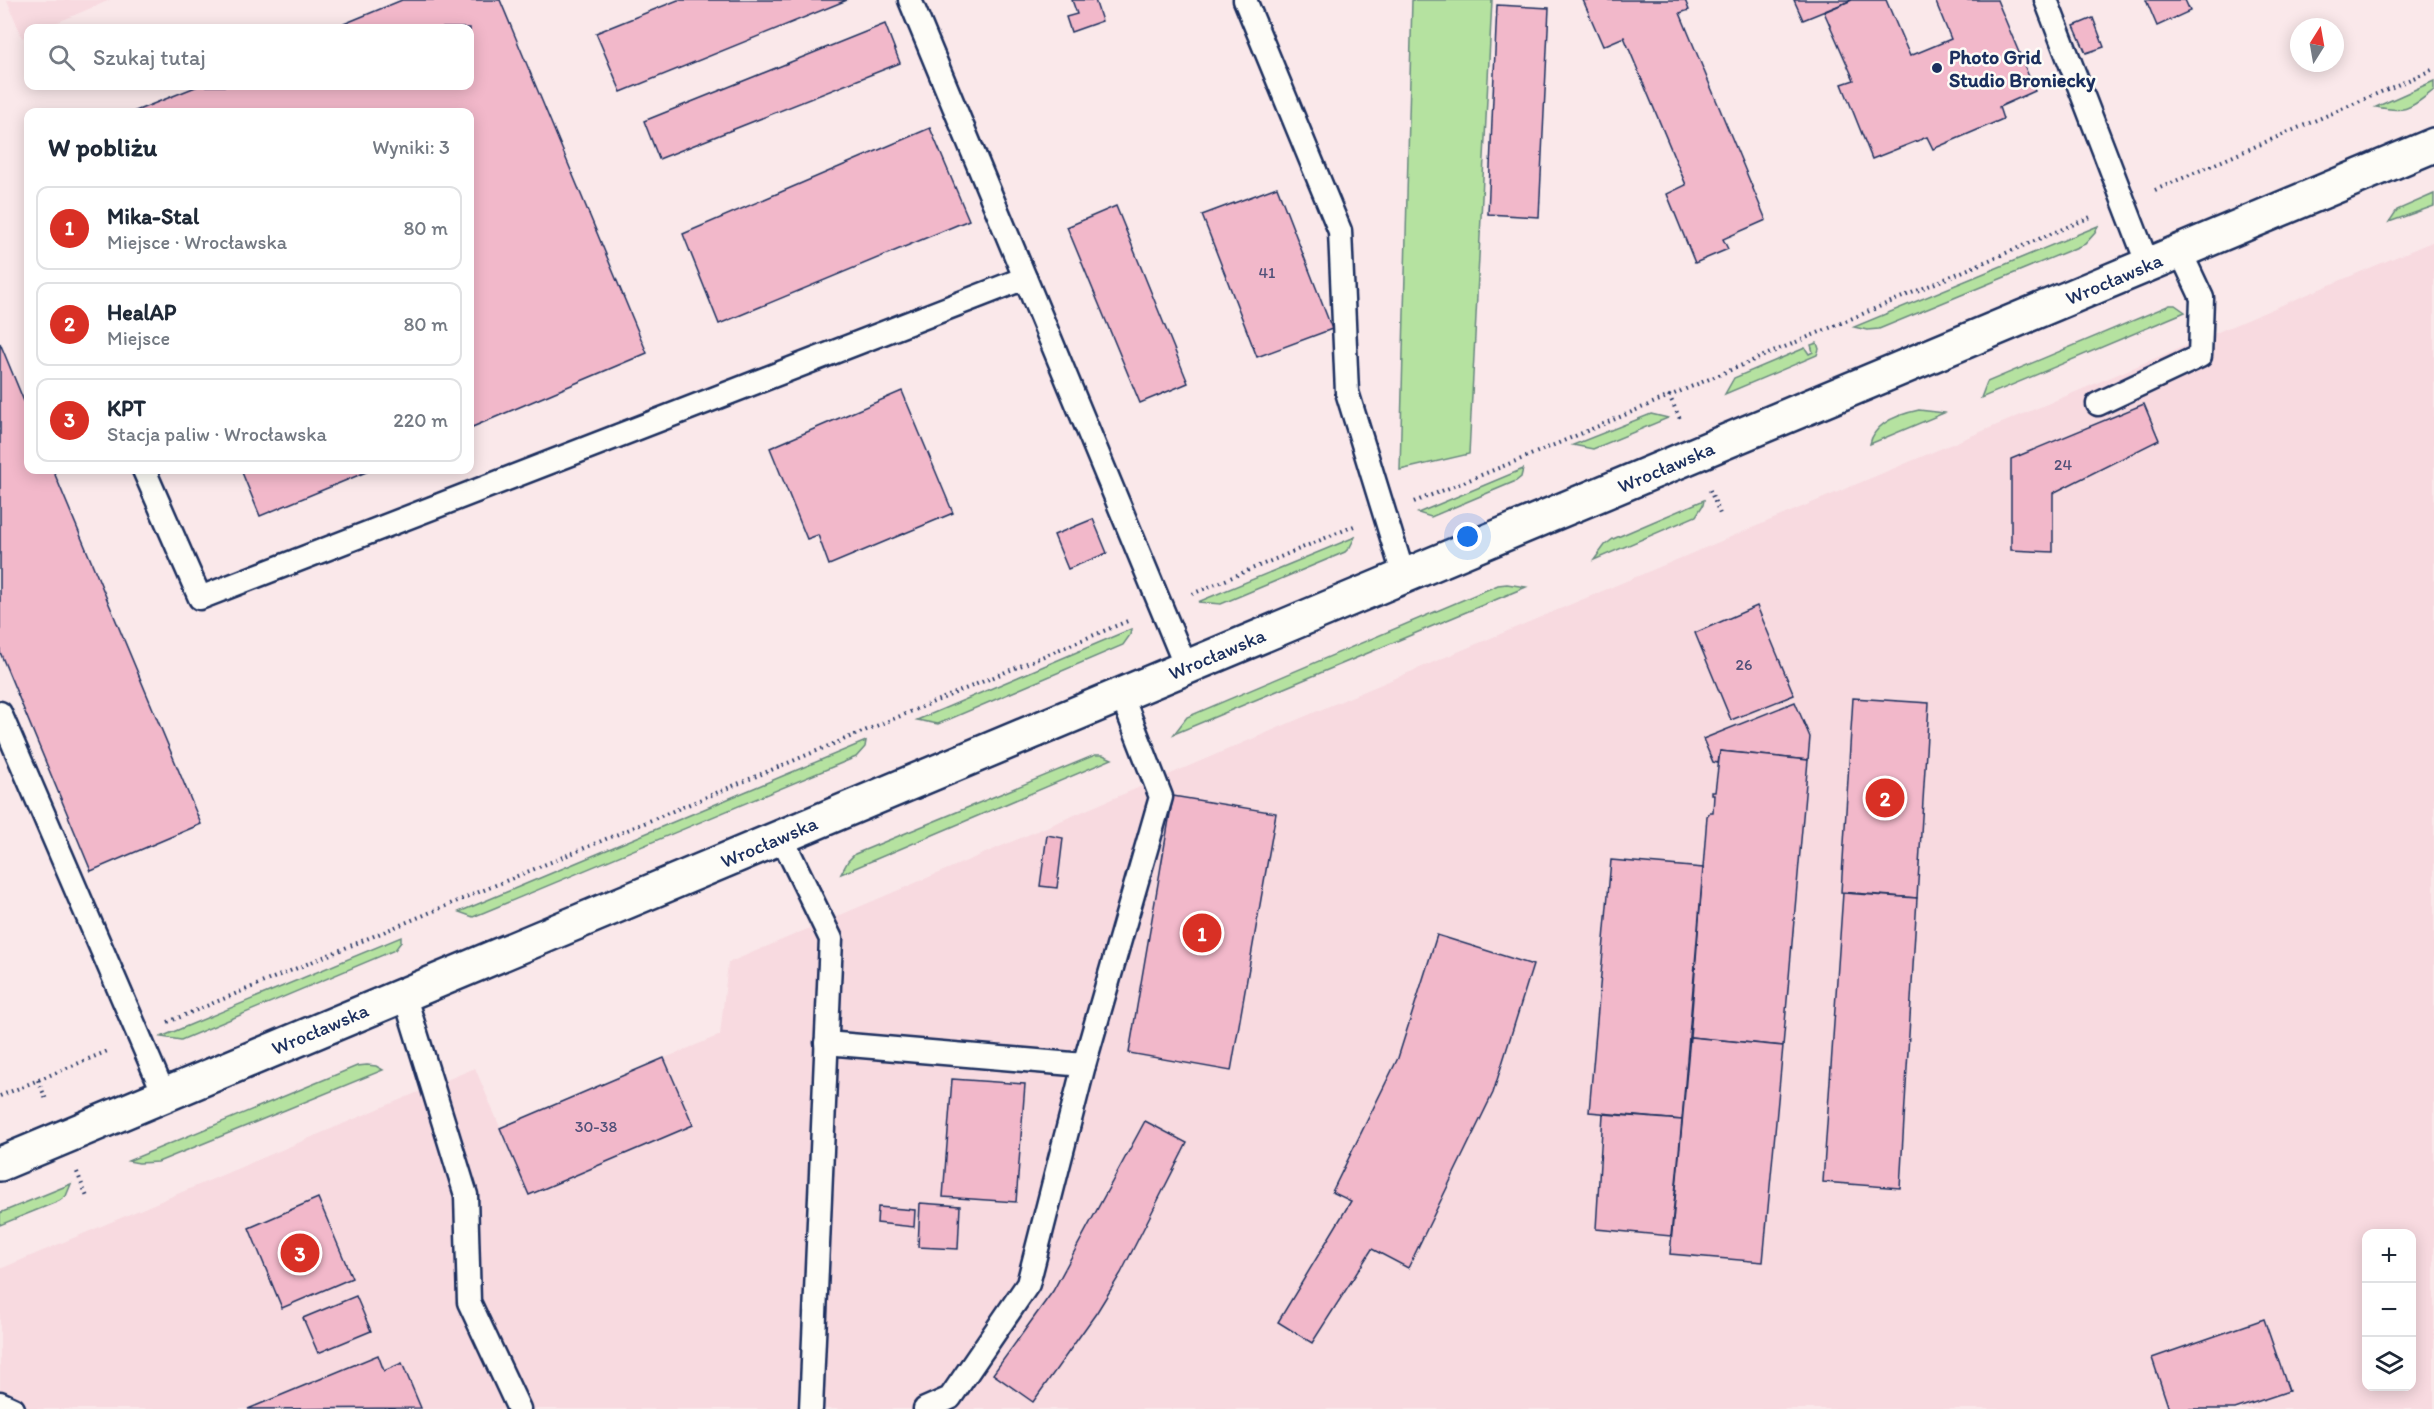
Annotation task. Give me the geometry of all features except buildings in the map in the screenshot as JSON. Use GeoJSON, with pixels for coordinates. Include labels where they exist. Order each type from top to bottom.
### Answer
{"type":"FeatureCollection","features":[{"type":"Feature","properties":{"kind":"street","name":"Wrocławska"},"geometry":{"type":"LineString","coordinates":[[0,1164],[2434,145]]}},
{"type":"Feature","properties":{"kind":"lane"},"geometry":{"type":"LineString","coordinates":[[910,0],[1186,667]]}},
{"type":"Feature","properties":{"kind":"lane"},"geometry":{"type":"LineString","coordinates":[[1245,0],[1340,231],[1347,392],[1404,577]]}},
{"type":"Feature","properties":{"kind":"lane"},"geometry":{"type":"LineString","coordinates":[[2046,0],[2148,265]]}},
{"type":"Feature","properties":{"kind":"lane"},"geometry":{"type":"LineString","coordinates":[[2098,404],[2200,356],[2202,298],[2180,251]]}},
{"type":"Feature","properties":{"kind":"lane"},"geometry":{"type":"LineString","coordinates":[[146,474],[200,598],[1025,278]]}},
{"type":"Feature","properties":{"kind":"lane"},"geometry":{"type":"LineString","coordinates":[[925,1409],[950,1398],[1028,1284],[1084,1065],[1161,796],[1121,694]]}},
{"type":"Feature","properties":{"kind":"lane"},"geometry":{"type":"LineString","coordinates":[[0,713],[164,1094]]}},
{"type":"Feature","properties":{"kind":"lane"},"geometry":{"type":"LineString","coordinates":[[781,836],[831,939],[811,1409]]}},
{"type":"Feature","properties":{"kind":"lane"},"geometry":{"type":"LineString","coordinates":[[404,994],[466,1195],[469,1302],[519,1409]]}},
{"type":"Feature","properties":{"kind":"lane"},"geometry":{"type":"LineString","coordinates":[[826,1043],[1084,1065]]}},
{"type":"Feature","properties":{"kind":"lane"},"geometry":{"type":"LineString","coordinates":[[0,1403],[13,1409]]}},
{"type":"Feature","properties":{"kind":"path"},"geometry":{"type":"LineString","coordinates":[[0,1096],[1383,514],[1521,459],[2123,204],[2434,69]]}},
{"type":"Feature","properties":{"kind":"shaded area"},"geometry":{"type":"Polygon","coordinates":[[[7,0],[110,0],[53,24],[24,24],[24,37],[22,38],[7,0]]]}},
{"type":"Feature","properties":{"kind":"shaded area"},"geometry":{"type":"Polygon","coordinates":[[[2434,241],[2434,1409],[0,1409],[0,1269],[475,1068],[500,1127],[720,1035],[728,963],[1327,707],[2434,241]]]}},
{"type":"Feature","properties":{"kind":"green space"},"geometry":{"type":"Polygon","coordinates":[[[1412,0],[1492,0],[1469,454],[1400,470],[1412,0]]]}},
{"type":"Feature","properties":{"kind":"green space"},"geometry":{"type":"Polygon","coordinates":[[[2434,81],[2434,90],[2407,108],[2395,110],[2376,107],[2434,81]]]}},
{"type":"Feature","properties":{"kind":"green space"},"geometry":{"type":"Polygon","coordinates":[[[2434,194],[2434,206],[2389,222],[2397,210],[2434,194]]]}},
{"type":"Feature","properties":{"kind":"green space"},"geometry":{"type":"Polygon","coordinates":[[[2098,226],[2085,244],[1879,329],[1867,330],[1854,327],[2098,226]]]}},
{"type":"Feature","properties":{"kind":"green space"},"geometry":{"type":"Polygon","coordinates":[[[2170,305],[2175,305],[2185,312],[1981,398],[1987,382],[2170,305]]]}},
{"type":"Feature","properties":{"kind":"green space"},"geometry":{"type":"Polygon","coordinates":[[[1817,343],[1819,349],[1817,355],[1725,394],[1734,378],[1805,348],[1809,354],[1813,352],[1811,345],[1817,343]]]}},
{"type":"Feature","properties":{"kind":"green space"},"geometry":{"type":"Polygon","coordinates":[[[1919,410],[1944,413],[1870,444],[1872,437],[1882,425],[1896,417],[1919,410]]]}},
{"type":"Feature","properties":{"kind":"green space"},"geometry":{"type":"Polygon","coordinates":[[[1651,414],[1668,418],[1593,449],[1573,445],[1651,414]]]}},
{"type":"Feature","properties":{"kind":"green space"},"geometry":{"type":"Polygon","coordinates":[[[1523,469],[1521,477],[1516,481],[1431,517],[1418,513],[1523,469]]]}},
{"type":"Feature","properties":{"kind":"green space"},"geometry":{"type":"Polygon","coordinates":[[[1704,500],[1696,516],[1594,560],[1605,545],[1613,539],[1704,500]]]}},
{"type":"Feature","properties":{"kind":"green space"},"geometry":{"type":"Polygon","coordinates":[[[1355,537],[1345,552],[1221,604],[1198,602],[1355,537]]]}},
{"type":"Feature","properties":{"kind":"green space"},"geometry":{"type":"Polygon","coordinates":[[[1498,585],[1526,587],[1174,734],[1187,717],[1498,585]]]}},
{"type":"Feature","properties":{"kind":"green space"},"geometry":{"type":"Polygon","coordinates":[[[1131,629],[1123,645],[938,724],[917,720],[1131,629]]]}},
{"type":"Feature","properties":{"kind":"green space"},"geometry":{"type":"Polygon","coordinates":[[[866,741],[865,747],[856,757],[473,917],[459,912],[866,741]]]}},
{"type":"Feature","properties":{"kind":"green space"},"geometry":{"type":"Polygon","coordinates":[[[1095,755],[1103,755],[1112,759],[841,874],[855,854],[1095,755]]]}},
{"type":"Feature","properties":{"kind":"green space"},"geometry":{"type":"Polygon","coordinates":[[[401,937],[401,942],[395,950],[181,1040],[161,1037],[401,937]]]}},
{"type":"Feature","properties":{"kind":"green space"},"geometry":{"type":"Polygon","coordinates":[[[367,1065],[383,1070],[158,1162],[128,1161],[357,1066],[367,1065]]]}},
{"type":"Feature","properties":{"kind":"green space"},"geometry":{"type":"Polygon","coordinates":[[[71,1184],[66,1196],[59,1201],[0,1225],[0,1213],[71,1184]]]}},
{"type":"Feature","properties":{"kind":"place","name":"Photo Grid Studio Broniecky"},"geometry":{"type":"Point","coordinates":[1937,68]}},
{"type":"Feature","properties":{"kind":"place","name":"HealAP"},"geometry":{"type":"Point","coordinates":[1885,798]}},
{"type":"Feature","properties":{"kind":"place","name":"Mika-Stal"},"geometry":{"type":"Point","coordinates":[1202,933]}},
{"type":"Feature","properties":{"kind":"place","name":"KPT"},"geometry":{"type":"Point","coordinates":[300,1253]}}]}
